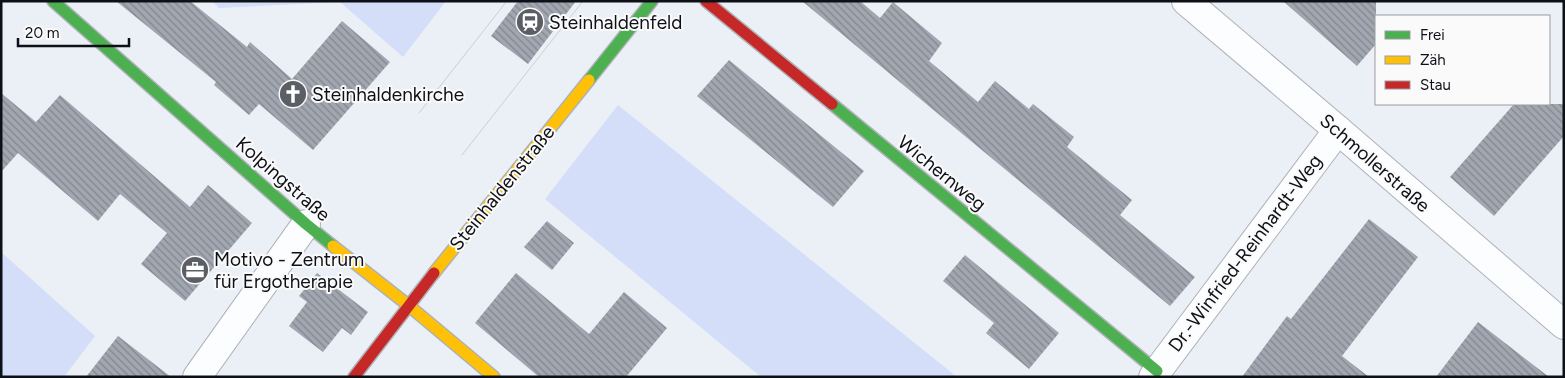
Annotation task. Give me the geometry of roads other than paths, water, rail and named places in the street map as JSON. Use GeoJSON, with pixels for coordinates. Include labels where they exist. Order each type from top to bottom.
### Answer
{"type":"FeatureCollection","features":[{"type":"Feature","properties":{"kind":"street","name":"Kolpingstraße"},"geometry":{"type":"LineString","coordinates":[[53,1],[306,224],[408,305],[494,377]]}},
{"type":"Feature","properties":{"kind":"street","name":"Steinhaldenstraße"},"geometry":{"type":"LineString","coordinates":[[354,377],[408,305],[652,1]]}},
{"type":"Feature","properties":{"kind":"street","name":"Wichernweg"},"geometry":{"type":"LineString","coordinates":[[706,1],[1155,374]]}},
{"type":"Feature","properties":{"kind":"street","name":"Schmollerstraße"},"geometry":{"type":"LineString","coordinates":[[1186,1],[1564,325]]}},
{"type":"Feature","properties":{"kind":"street","name":"Dr.-Winfried-Reinhardt-Weg"},"geometry":{"type":"LineString","coordinates":[[1155,374],[1338,130]]}},
{"type":"Feature","properties":{"kind":"street"},"geometry":{"type":"LineString","coordinates":[[197,377],[306,224]]}},
{"type":"Feature","properties":{"kind":"tram line"},"geometry":{"type":"LineString","coordinates":[[419,113],[507,1]]}},
{"type":"Feature","properties":{"kind":"tram line"},"geometry":{"type":"LineString","coordinates":[[462,155],[583,1]]}},
{"type":"Feature","properties":{"kind":"place","name":"Steinhaldenfeld"},"geometry":{"type":"Point","coordinates":[530,22]}},
{"type":"Feature","properties":{"kind":"place","name":"Steinhaldenkirche"},"geometry":{"type":"Point","coordinates":[293,94]}},
{"type":"Feature","properties":{"kind":"place","name":"Motivo - Zentrum für Ergotherapie"},"geometry":{"type":"Point","coordinates":[195,270]}}]}
